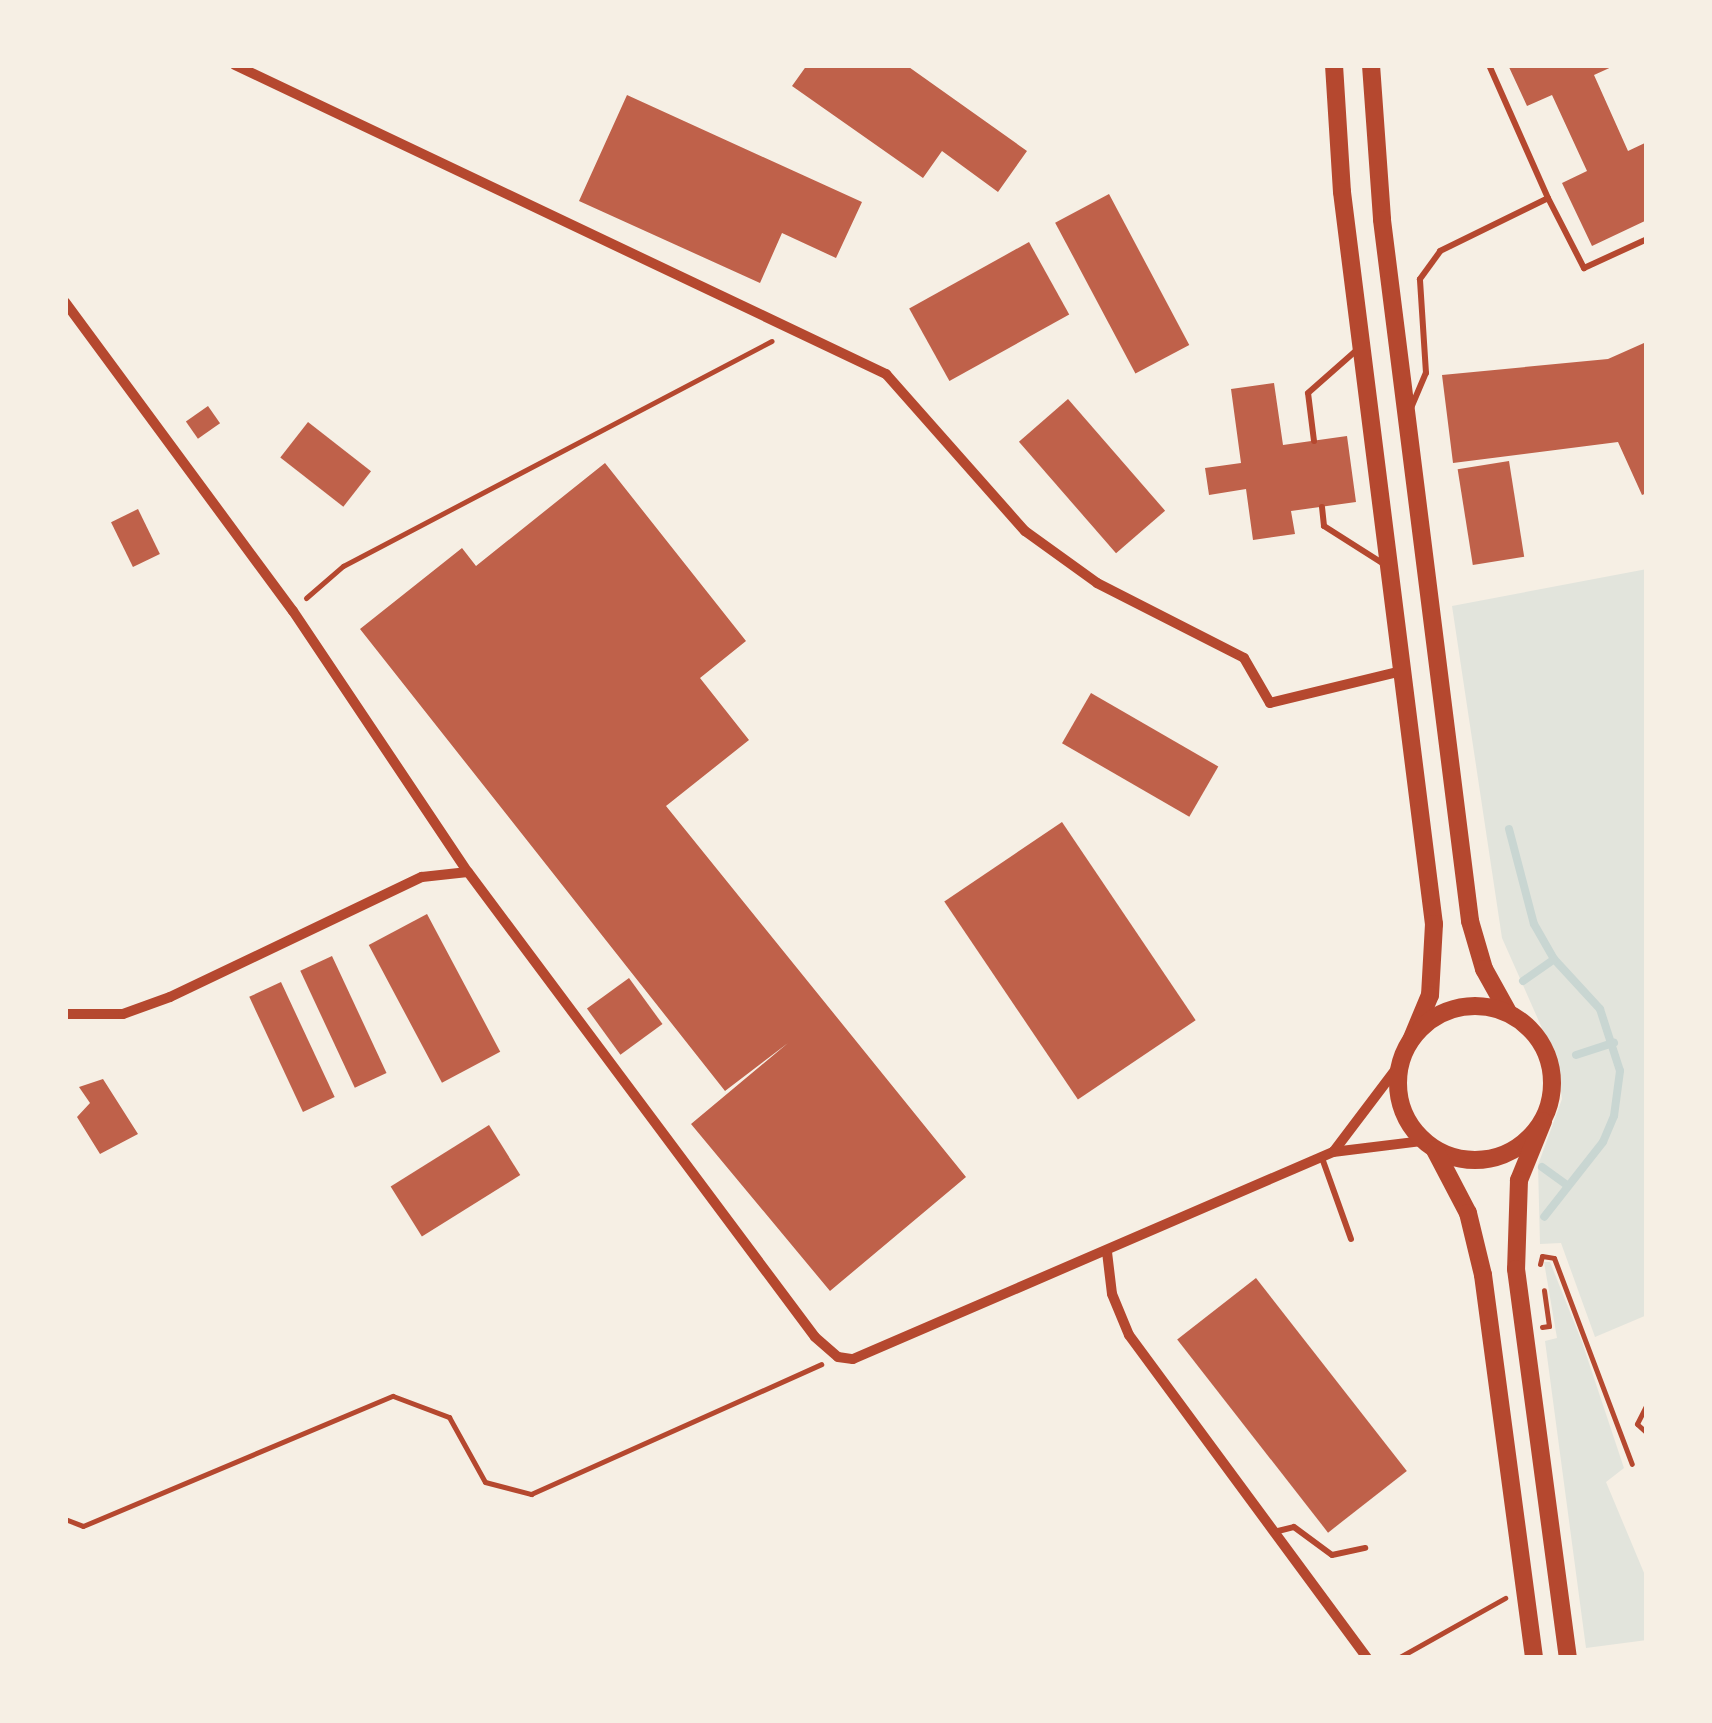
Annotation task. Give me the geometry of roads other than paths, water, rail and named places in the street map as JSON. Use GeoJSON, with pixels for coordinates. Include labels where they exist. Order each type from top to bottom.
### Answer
{"type":"FeatureCollection","features":[{"type":"Feature","properties":{"kind":"main road"},"geometry":{"type":"LineString","coordinates":[[1334,65],[1360,347],[1436,949],[1430,995],[1399,1065],[1400,1106],[1429,1146],[1468,1213],[1483,1275],[1534,1658]]}},
{"type":"Feature","properties":{"kind":"main road"},"geometry":{"type":"LineString","coordinates":[[1372,65],[1382,220],[1470,921],[1484,969],[1508,1012],[1545,1048],[1552,1072],[1543,1122],[1517,1198],[1524,1329],[1568,1656]]}},
{"type":"Feature","properties":{"kind":"main road"},"geometry":{"type":"LineString","coordinates":[[1412,1038],[1455,1007],[1508,1012]]}},
{"type":"Feature","properties":{"kind":"main road"},"geometry":{"type":"LineString","coordinates":[[1429,1146],[1458,1159],[1494,1158],[1527,1141],[1543,1122]]}},
{"type":"Feature","properties":{"kind":"street"},"geometry":{"type":"LineString","coordinates":[[235,65],[886,374],[1025,530],[1098,583],[1244,658],[1270,702],[1400,671]]}},
{"type":"Feature","properties":{"kind":"street"},"geometry":{"type":"LineString","coordinates":[[65,302],[293,611],[468,872],[791,1306],[838,1357],[866,1356],[1328,1155],[1429,1146]]}},
{"type":"Feature","properties":{"kind":"street"},"geometry":{"type":"LineString","coordinates":[[65,1014],[123,1014],[170,997],[422,877],[468,872]]}},
{"type":"Feature","properties":{"kind":"street"},"geometry":{"type":"LineString","coordinates":[[1328,1155],[1399,1065]]}},
{"type":"Feature","properties":{"kind":"street"},"geometry":{"type":"LineString","coordinates":[[1107,1252],[1112,1294],[1129,1335],[1278,1532],[1367,1658]]}},
{"type":"Feature","properties":{"kind":"lane"},"geometry":{"type":"LineString","coordinates":[[1489,65],[1584,268],[1647,239]]}},
{"type":"Feature","properties":{"kind":"lane"},"geometry":{"type":"LineString","coordinates":[[1408,414],[1426,373],[1420,279],[1440,251],[1548,198]]}},
{"type":"Feature","properties":{"kind":"lane"},"geometry":{"type":"LineString","coordinates":[[1314,440],[1308,393],[1360,347]]}},
{"type":"Feature","properties":{"kind":"lane"},"geometry":{"type":"LineString","coordinates":[[1322,507],[1324,526],[1387,567]]}},
{"type":"Feature","properties":{"kind":"lane"},"geometry":{"type":"LineString","coordinates":[[1328,1155],[1351,1239]]}},
{"type":"Feature","properties":{"kind":"lane"},"geometry":{"type":"LineString","coordinates":[[1278,1532],[1294,1527],[1332,1555],[1365,1548]]}},
{"type":"Feature","properties":{"kind":"waterway"},"geometry":{"type":"LineString","coordinates":[[1509,829],[1534,924],[1554,959],[1600,1009],[1620,1071],[1614,1116],[1603,1142],[1544,1217]]}},
{"type":"Feature","properties":{"kind":"waterway"},"geometry":{"type":"LineString","coordinates":[[1523,981],[1554,959]]}},
{"type":"Feature","properties":{"kind":"waterway"},"geometry":{"type":"LineString","coordinates":[[1576,1055],[1614,1043]]}},
{"type":"Feature","properties":{"kind":"waterway"},"geometry":{"type":"LineString","coordinates":[[1542,1167],[1568,1186]]}}]}
